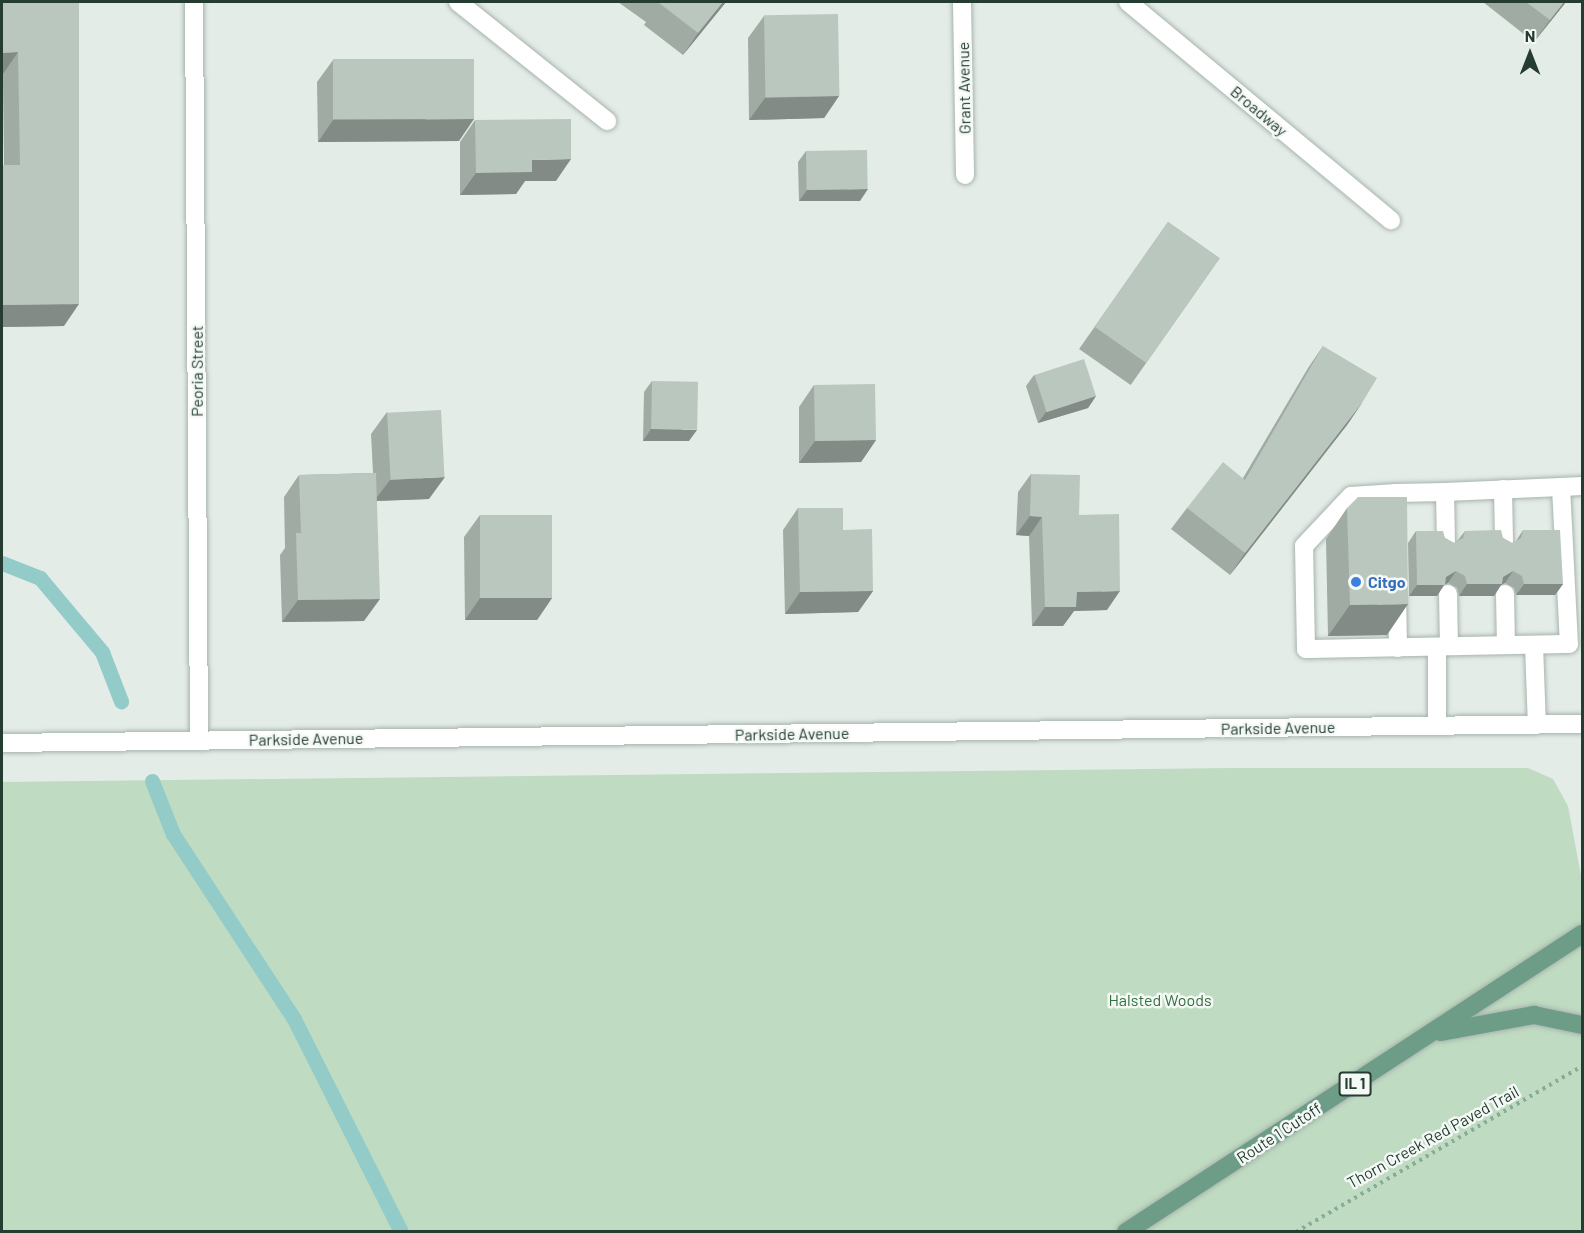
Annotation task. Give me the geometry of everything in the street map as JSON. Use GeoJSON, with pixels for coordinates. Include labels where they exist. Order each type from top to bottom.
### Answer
{"type":"FeatureCollection","features":[{"type":"Feature","properties":{"kind":"main road","name":"Route 1 Cutoff"},"geometry":{"type":"LineString","coordinates":[[1126,1232],[1582,934]]}},
{"type":"Feature","properties":{"kind":"main road"},"geometry":{"type":"LineString","coordinates":[[1433,1033],[1534,1015],[1582,1025]]}},
{"type":"Feature","properties":{"kind":"street","name":"Peoria Street"},"geometry":{"type":"LineString","coordinates":[[194,2],[200,741]]}},
{"type":"Feature","properties":{"kind":"street"},"geometry":{"type":"LineString","coordinates":[[458,2],[607,121]]}},
{"type":"Feature","properties":{"kind":"street","name":"Grant Avenue"},"geometry":{"type":"LineString","coordinates":[[962,2],[965,175]]}},
{"type":"Feature","properties":{"kind":"street","name":"Broadway"},"geometry":{"type":"LineString","coordinates":[[1128,2],[1391,220]]}},
{"type":"Feature","properties":{"kind":"street"},"geometry":{"type":"LineString","coordinates":[[1561,487],[1569,644],[1306,650],[1304,546],[1351,496],[1582,486]]}},
{"type":"Feature","properties":{"kind":"street"},"geometry":{"type":"LineString","coordinates":[[1503,489],[1504,543]]}},
{"type":"Feature","properties":{"kind":"street"},"geometry":{"type":"LineString","coordinates":[[1445,492],[1446,543]]}},
{"type":"Feature","properties":{"kind":"street"},"geometry":{"type":"LineString","coordinates":[[1396,493],[1396,517]]}},
{"type":"Feature","properties":{"kind":"street"},"geometry":{"type":"LineString","coordinates":[[1397,576],[1398,648]]}},
{"type":"Feature","properties":{"kind":"street"},"geometry":{"type":"LineString","coordinates":[[1437,726],[1448,594]]}},
{"type":"Feature","properties":{"kind":"street"},"geometry":{"type":"LineString","coordinates":[[1505,594],[1506,645]]}},
{"type":"Feature","properties":{"kind":"street"},"geometry":{"type":"LineString","coordinates":[[1534,645],[1537,725]]}},
{"type":"Feature","properties":{"kind":"street","name":"Parkside Avenue"},"geometry":{"type":"LineString","coordinates":[[2,743],[1582,724]]}},
{"type":"Feature","properties":{"kind":"path","name":"Thorn Creek Red Paved Trail"},"geometry":{"type":"LineString","coordinates":[[1296,1232],[1582,1066]]}},
{"type":"Feature","properties":{"kind":"green space","name":"Halsted Woods"},"geometry":{"type":"Polygon","coordinates":[[[1235,768],[1528,768],[1553,779],[1568,806],[1582,881],[1582,1231],[2,1231],[2,782],[1235,768]]]}},
{"type":"Feature","properties":{"kind":"building"},"geometry":{"type":"Polygon","coordinates":[[[2,2],[79,2],[79,304],[2,305],[2,165],[20,165],[18,52],[2,53],[2,2]]]}},
{"type":"Feature","properties":{"kind":"building"},"geometry":{"type":"Polygon","coordinates":[[[660,2],[723,2],[698,33],[660,2]]]}},
{"type":"Feature","properties":{"kind":"building"},"geometry":{"type":"Polygon","coordinates":[[[1526,2],[1564,2],[1550,20],[1526,2]]]}},
{"type":"Feature","properties":{"kind":"building"},"geometry":{"type":"Polygon","coordinates":[[[838,14],[839,96],[765,97],[764,15],[838,14]]]}},
{"type":"Feature","properties":{"kind":"building"},"geometry":{"type":"Polygon","coordinates":[[[333,59],[474,59],[474,119],[333,119],[333,59]]]}},
{"type":"Feature","properties":{"kind":"building"},"geometry":{"type":"Polygon","coordinates":[[[571,119],[571,159],[532,160],[532,172],[476,173],[475,120],[571,119]]]}},
{"type":"Feature","properties":{"kind":"building"},"geometry":{"type":"Polygon","coordinates":[[[867,150],[868,189],[807,190],[806,151],[867,150]]]}},
{"type":"Feature","properties":{"kind":"building"},"geometry":{"type":"Polygon","coordinates":[[[1168,222],[1220,258],[1146,363],[1095,327],[1168,222]]]}},
{"type":"Feature","properties":{"kind":"building"},"geometry":{"type":"Polygon","coordinates":[[[1323,346],[1377,378],[1362,403],[1245,553],[1187,508],[1223,462],[1245,480],[1323,346]]]}},
{"type":"Feature","properties":{"kind":"building"},"geometry":{"type":"Polygon","coordinates":[[[1084,359],[1096,396],[1047,412],[1035,375],[1084,359]]]}},
{"type":"Feature","properties":{"kind":"building"},"geometry":{"type":"Polygon","coordinates":[[[652,381],[698,382],[697,430],[651,429],[652,381]]]}},
{"type":"Feature","properties":{"kind":"building"},"geometry":{"type":"Polygon","coordinates":[[[875,384],[876,440],[815,441],[814,385],[875,384]]]}},
{"type":"Feature","properties":{"kind":"building"},"geometry":{"type":"Polygon","coordinates":[[[441,410],[445,477],[391,480],[387,413],[441,410]]]}},
{"type":"Feature","properties":{"kind":"building"},"geometry":{"type":"Polygon","coordinates":[[[376,473],[380,599],[298,600],[296,533],[301,533],[299,475],[376,473]]]}},
{"type":"Feature","properties":{"kind":"building"},"geometry":{"type":"Polygon","coordinates":[[[1031,474],[1080,475],[1079,515],[1119,514],[1120,591],[1077,592],[1076,607],[1045,607],[1042,517],[1030,516],[1031,474]]]}},
{"type":"Feature","properties":{"kind":"building"},"geometry":{"type":"Polygon","coordinates":[[[1358,497],[1407,497],[1408,604],[1350,605],[1347,508],[1358,497]]]}},
{"type":"Feature","properties":{"kind":"building"},"geometry":{"type":"Polygon","coordinates":[[[798,508],[843,508],[843,530],[872,529],[873,591],[800,592],[798,508]]]}},
{"type":"Feature","properties":{"kind":"building"},"geometry":{"type":"Polygon","coordinates":[[[480,515],[552,515],[552,598],[480,598],[480,515]]]}},
{"type":"Feature","properties":{"kind":"building","name":"Citgo"},"geometry":{"type":"Polygon","coordinates":[[[1501,530],[1503,538],[1512,543],[1521,538],[1523,530],[1560,530],[1563,584],[1524,584],[1522,576],[1513,571],[1503,577],[1502,584],[1467,584],[1465,576],[1456,571],[1446,577],[1445,585],[1417,585],[1416,531],[1443,531],[1445,538],[1454,543],[1463,538],[1465,531],[1501,530]]]}},
{"type":"Feature","properties":{"kind":"waterway"},"geometry":{"type":"LineString","coordinates":[[2,563],[40,578],[102,652],[121,701]]}},
{"type":"Feature","properties":{"kind":"waterway"},"geometry":{"type":"LineString","coordinates":[[152,781],[173,834],[294,1019],[401,1232]]}},
{"type":"Feature","properties":{"kind":"place","name":"Citgo"},"geometry":{"type":"Point","coordinates":[1356,582]}}]}
